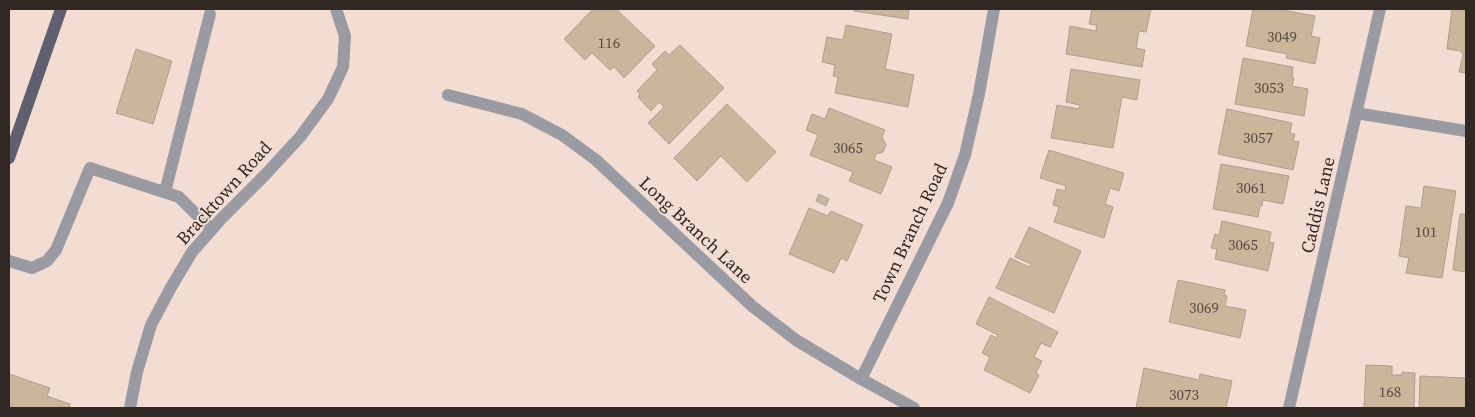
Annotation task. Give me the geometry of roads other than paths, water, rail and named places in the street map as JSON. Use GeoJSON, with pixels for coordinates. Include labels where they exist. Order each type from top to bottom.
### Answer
{"type":"FeatureCollection","features":[{"type":"Feature","properties":{"kind":"main road"},"geometry":{"type":"LineString","coordinates":[[9,158],[61,9]]}},
{"type":"Feature","properties":{"kind":"street","name":"Bracktown Road"},"geometry":{"type":"LineString","coordinates":[[130,408],[137,372],[151,325],[192,252],[300,137],[328,99],[343,67],[344,36],[336,9]]}},
{"type":"Feature","properties":{"kind":"street","name":"Town Branch Road"},"geometry":{"type":"LineString","coordinates":[[861,379],[948,202],[965,155],[979,94],[994,9]]}},
{"type":"Feature","properties":{"kind":"street","name":"Caddis Lane"},"geometry":{"type":"LineString","coordinates":[[1289,408],[1380,9]]}},
{"type":"Feature","properties":{"kind":"street"},"geometry":{"type":"LineString","coordinates":[[165,192],[210,14]]}},
{"type":"Feature","properties":{"kind":"street","name":"Long Branch Lane"},"geometry":{"type":"LineString","coordinates":[[448,95],[522,114],[562,135],[596,160],[752,306],[796,340],[914,408]]}},
{"type":"Feature","properties":{"kind":"street"},"geometry":{"type":"LineString","coordinates":[[1356,113],[1466,130]]}},
{"type":"Feature","properties":{"kind":"street"},"geometry":{"type":"LineString","coordinates":[[9,261],[32,268],[47,262],[56,250],[90,168],[180,197],[211,230]]}}]}
